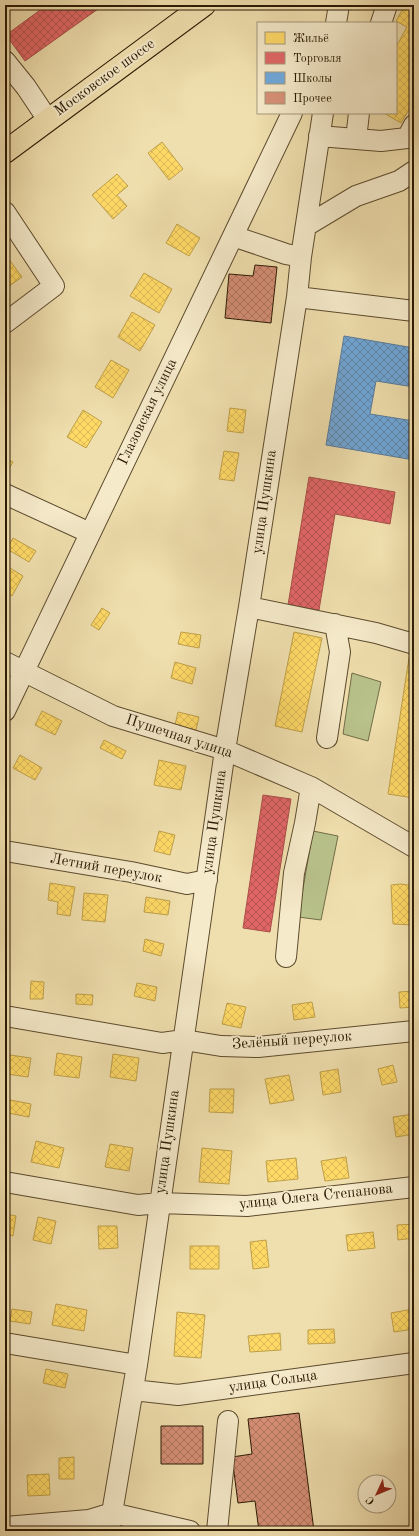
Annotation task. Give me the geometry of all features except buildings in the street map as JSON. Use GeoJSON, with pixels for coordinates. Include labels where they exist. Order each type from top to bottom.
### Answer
{"type":"FeatureCollection","features":[{"type":"Feature","properties":{"kind":"main road","name":"Московское шоссе"},"geometry":{"type":"LineString","coordinates":[[5,152],[204,5]]}},
{"type":"Feature","properties":{"kind":"street"},"geometry":{"type":"LineString","coordinates":[[381,22],[387,5]]}},
{"type":"Feature","properties":{"kind":"street"},"geometry":{"type":"LineString","coordinates":[[5,61],[26,87],[48,120]]}},
{"type":"Feature","properties":{"kind":"street","name":"Глазовская улица"},"geometry":{"type":"LineString","coordinates":[[5,711],[292,114]]}},
{"type":"Feature","properties":{"kind":"street","name":"улица Пушкина"},"geometry":{"type":"LineString","coordinates":[[111,1522],[160,1203],[225,750],[249,607],[297,297],[301,257],[322,114]]}},
{"type":"Feature","properties":{"kind":"street"},"geometry":{"type":"LineString","coordinates":[[356,139],[359,114]]}},
{"type":"Feature","properties":{"kind":"street"},"geometry":{"type":"LineString","coordinates":[[319,136],[381,141],[407,138],[414,124]]}},
{"type":"Feature","properties":{"kind":"street"},"geometry":{"type":"LineString","coordinates":[[306,226],[356,196],[399,181],[414,171]]}},
{"type":"Feature","properties":{"kind":"street"},"geometry":{"type":"LineString","coordinates":[[5,212],[54,286],[5,323]]}},
{"type":"Feature","properties":{"kind":"street"},"geometry":{"type":"LineString","coordinates":[[233,236],[286,254],[301,257]]}},
{"type":"Feature","properties":{"kind":"street"},"geometry":{"type":"LineString","coordinates":[[297,297],[414,311]]}},
{"type":"Feature","properties":{"kind":"street"},"geometry":{"type":"LineString","coordinates":[[5,494],[90,533]]}},
{"type":"Feature","properties":{"kind":"street"},"geometry":{"type":"LineString","coordinates":[[249,607],[339,623],[414,644]]}},
{"type":"Feature","properties":{"kind":"street"},"geometry":{"type":"LineString","coordinates":[[327,738],[340,652],[339,623]]}},
{"type":"Feature","properties":{"kind":"street","name":"Пушечная улица"},"geometry":{"type":"LineString","coordinates":[[5,662],[113,716],[225,750],[311,787],[414,847]]}},
{"type":"Feature","properties":{"kind":"street"},"geometry":{"type":"LineString","coordinates":[[286,957],[294,873],[311,787]]}},
{"type":"Feature","properties":{"kind":"street","name":"Летний переулок"},"geometry":{"type":"LineString","coordinates":[[5,851],[131,872],[187,884],[207,880]]}},
{"type":"Feature","properties":{"kind":"street","name":"Зелёный переулок"},"geometry":{"type":"LineString","coordinates":[[5,1016],[162,1043],[184,1040],[221,1046],[258,1047],[414,1031]]}},
{"type":"Feature","properties":{"kind":"street","name":"улица Олега Степанова"},"geometry":{"type":"LineString","coordinates":[[5,1182],[138,1205],[160,1203],[247,1206],[414,1187]]}},
{"type":"Feature","properties":{"kind":"street"},"geometry":{"type":"LineString","coordinates":[[5,1343],[136,1365]]}},
{"type":"Feature","properties":{"kind":"street","name":"улица Сольца"},"geometry":{"type":"LineString","coordinates":[[132,1390],[178,1396],[414,1363]]}},
{"type":"Feature","properties":{"kind":"street"},"geometry":{"type":"LineString","coordinates":[[217,1531],[228,1421]]}},
{"type":"Feature","properties":{"kind":"street"},"geometry":{"type":"LineString","coordinates":[[5,1527],[89,1520],[190,1531]]}},
{"type":"Feature","properties":{"kind":"green space"},"geometry":{"type":"Polygon","coordinates":[[[352,673],[381,682],[368,741],[343,734],[352,673]]]}},
{"type":"Feature","properties":{"kind":"green space"},"geometry":{"type":"Polygon","coordinates":[[[313,831],[338,836],[321,920],[298,917],[313,831]]]}}]}
